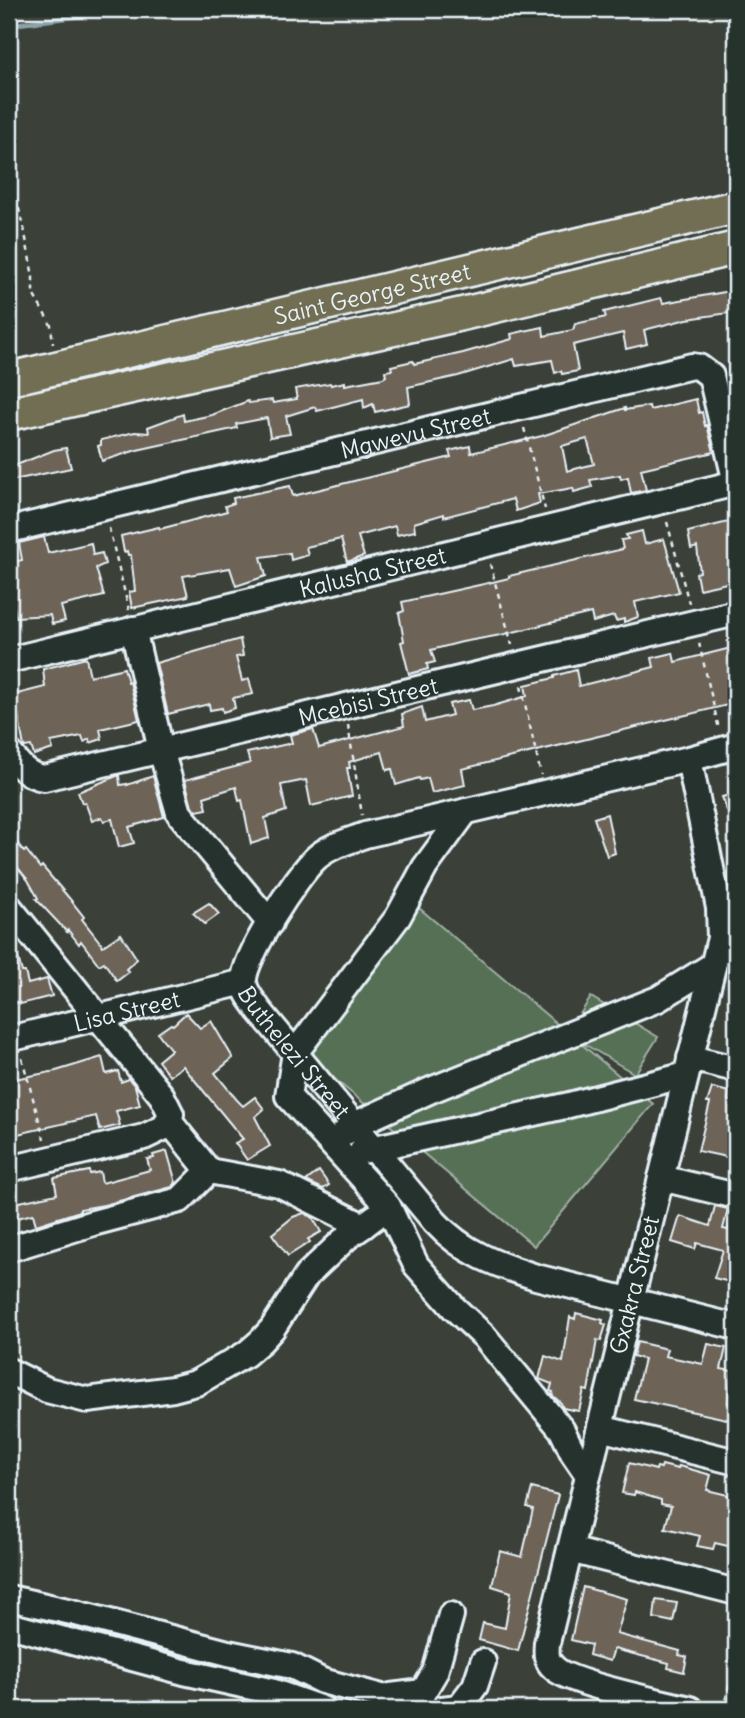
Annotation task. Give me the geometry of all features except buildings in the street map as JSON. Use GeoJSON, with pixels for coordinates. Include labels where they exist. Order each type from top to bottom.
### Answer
{"type":"FeatureCollection","features":[{"type":"Feature","properties":{"kind":"main road","name":"Saint George Street"},"geometry":{"type":"LineString","coordinates":[[9,379],[736,207]]}},
{"type":"Feature","properties":{"kind":"main road","name":"Saint George Street"},"geometry":{"type":"LineString","coordinates":[[9,414],[462,314],[736,248]]}},
{"type":"Feature","properties":{"kind":"street","name":"Mgwevu Street"},"geometry":{"type":"LineString","coordinates":[[9,530],[692,366],[699,367],[711,376],[736,483]]}},
{"type":"Feature","properties":{"kind":"street","name":"Kalusha Street"},"geometry":{"type":"LineString","coordinates":[[9,660],[736,483]]}},
{"type":"Feature","properties":{"kind":"street","name":"Mcebisi Street"},"geometry":{"type":"LineString","coordinates":[[9,780],[55,775],[736,613]]}},
{"type":"Feature","properties":{"kind":"street"},"geometry":{"type":"LineString","coordinates":[[133,629],[161,750],[179,813],[270,923]]}},
{"type":"Feature","properties":{"kind":"street","name":"Buthelezi Street"},"geometry":{"type":"LineString","coordinates":[[730,748],[365,835],[338,845],[316,858],[270,923],[250,954],[244,982],[259,1010],[444,1233],[478,1256],[536,1278],[736,1326]]}},
{"type":"Feature","properties":{"kind":"street"},"geometry":{"type":"LineString","coordinates":[[9,752],[34,777]]}},
{"type":"Feature","properties":{"kind":"street","name":"Gxakra Street"},"geometry":{"type":"LineString","coordinates":[[689,759],[728,940],[713,965],[546,1656],[551,1666],[569,1678],[690,1709]]}},
{"type":"Feature","properties":{"kind":"street"},"geometry":{"type":"LineString","coordinates":[[466,811],[425,867],[398,917],[295,1053],[288,1096],[388,1206],[416,1265],[454,1308],[484,1336],[562,1430],[588,1475]]}},
{"type":"Feature","properties":{"kind":"street"},"geometry":{"type":"LineString","coordinates":[[9,908],[162,1096],[171,1114],[169,1121],[159,1132],[9,1169]]}},
{"type":"Feature","properties":{"kind":"street"},"geometry":{"type":"LineString","coordinates":[[336,1149],[354,1125],[502,1060],[658,999],[713,965]]}},
{"type":"Feature","properties":{"kind":"street","name":"Lisa Street"},"geometry":{"type":"LineString","coordinates":[[13,1038],[244,982]]}},
{"type":"Feature","properties":{"kind":"street"},"geometry":{"type":"LineString","coordinates":[[336,1149],[374,1149],[688,1066],[736,1069]]}},
{"type":"Feature","properties":{"kind":"street"},"geometry":{"type":"LineString","coordinates":[[293,1103],[337,1104]]}},
{"type":"Feature","properties":{"kind":"street"},"geometry":{"type":"LineString","coordinates":[[169,1121],[209,1171],[279,1184],[363,1226]]}},
{"type":"Feature","properties":{"kind":"street"},"geometry":{"type":"LineString","coordinates":[[9,1249],[180,1200],[209,1171]]}},
{"type":"Feature","properties":{"kind":"street"},"geometry":{"type":"LineString","coordinates":[[661,1178],[736,1196]]}},
{"type":"Feature","properties":{"kind":"street"},"geometry":{"type":"LineString","coordinates":[[9,1371],[47,1390],[87,1400],[173,1390],[196,1384],[246,1354],[261,1341],[272,1329],[307,1275],[345,1238],[407,1189]]}},
{"type":"Feature","properties":{"kind":"street"},"geometry":{"type":"LineString","coordinates":[[600,1428],[736,1461]]}},
{"type":"Feature","properties":{"kind":"street"},"geometry":{"type":"LineString","coordinates":[[570,1550],[736,1591]]}},
{"type":"Feature","properties":{"kind":"street"},"geometry":{"type":"LineString","coordinates":[[9,1598],[228,1653],[292,1666],[321,1681],[427,1709]]}},
{"type":"Feature","properties":{"kind":"street"},"geometry":{"type":"LineString","coordinates":[[382,1697],[423,1692],[435,1672],[451,1615]]}},
{"type":"Feature","properties":{"kind":"street"},"geometry":{"type":"LineString","coordinates":[[9,1625],[184,1672],[274,1692],[322,1709]]}},
{"type":"Feature","properties":{"kind":"street"},"geometry":{"type":"LineString","coordinates":[[442,1709],[459,1707],[475,1686],[483,1662]]}},
{"type":"Feature","properties":{"kind":"path"},"geometry":{"type":"LineString","coordinates":[[9,149],[14,191],[33,277],[33,294],[51,325],[54,350],[60,366]]}},
{"type":"Feature","properties":{"kind":"path"},"geometry":{"type":"LineString","coordinates":[[519,407],[550,527]]}},
{"type":"Feature","properties":{"kind":"path"},"geometry":{"type":"LineString","coordinates":[[661,500],[730,748]]}},
{"type":"Feature","properties":{"kind":"path"},"geometry":{"type":"LineString","coordinates":[[104,507],[133,629]]}},
{"type":"Feature","properties":{"kind":"path"},"geometry":{"type":"LineString","coordinates":[[485,543],[517,664],[545,793]]}},
{"type":"Feature","properties":{"kind":"path"},"geometry":{"type":"LineString","coordinates":[[345,708],[365,835]]}},
{"type":"Feature","properties":{"kind":"path"},"geometry":{"type":"LineString","coordinates":[[13,1038],[49,1159]]}},
{"type":"Feature","properties":{"kind":"path"},"geometry":{"type":"LineString","coordinates":[[723,1709],[736,1658]]}},
{"type":"Feature","properties":{"kind":"green space"},"geometry":{"type":"Polygon","coordinates":[[[419,908],[568,1033],[591,997],[658,1037],[635,1074],[574,1038],[653,1104],[534,1246],[300,1050],[419,908]]]}},
{"type":"Feature","properties":{"kind":"waterway"},"geometry":{"type":"LineString","coordinates":[[9,25],[135,9]]}}]}
